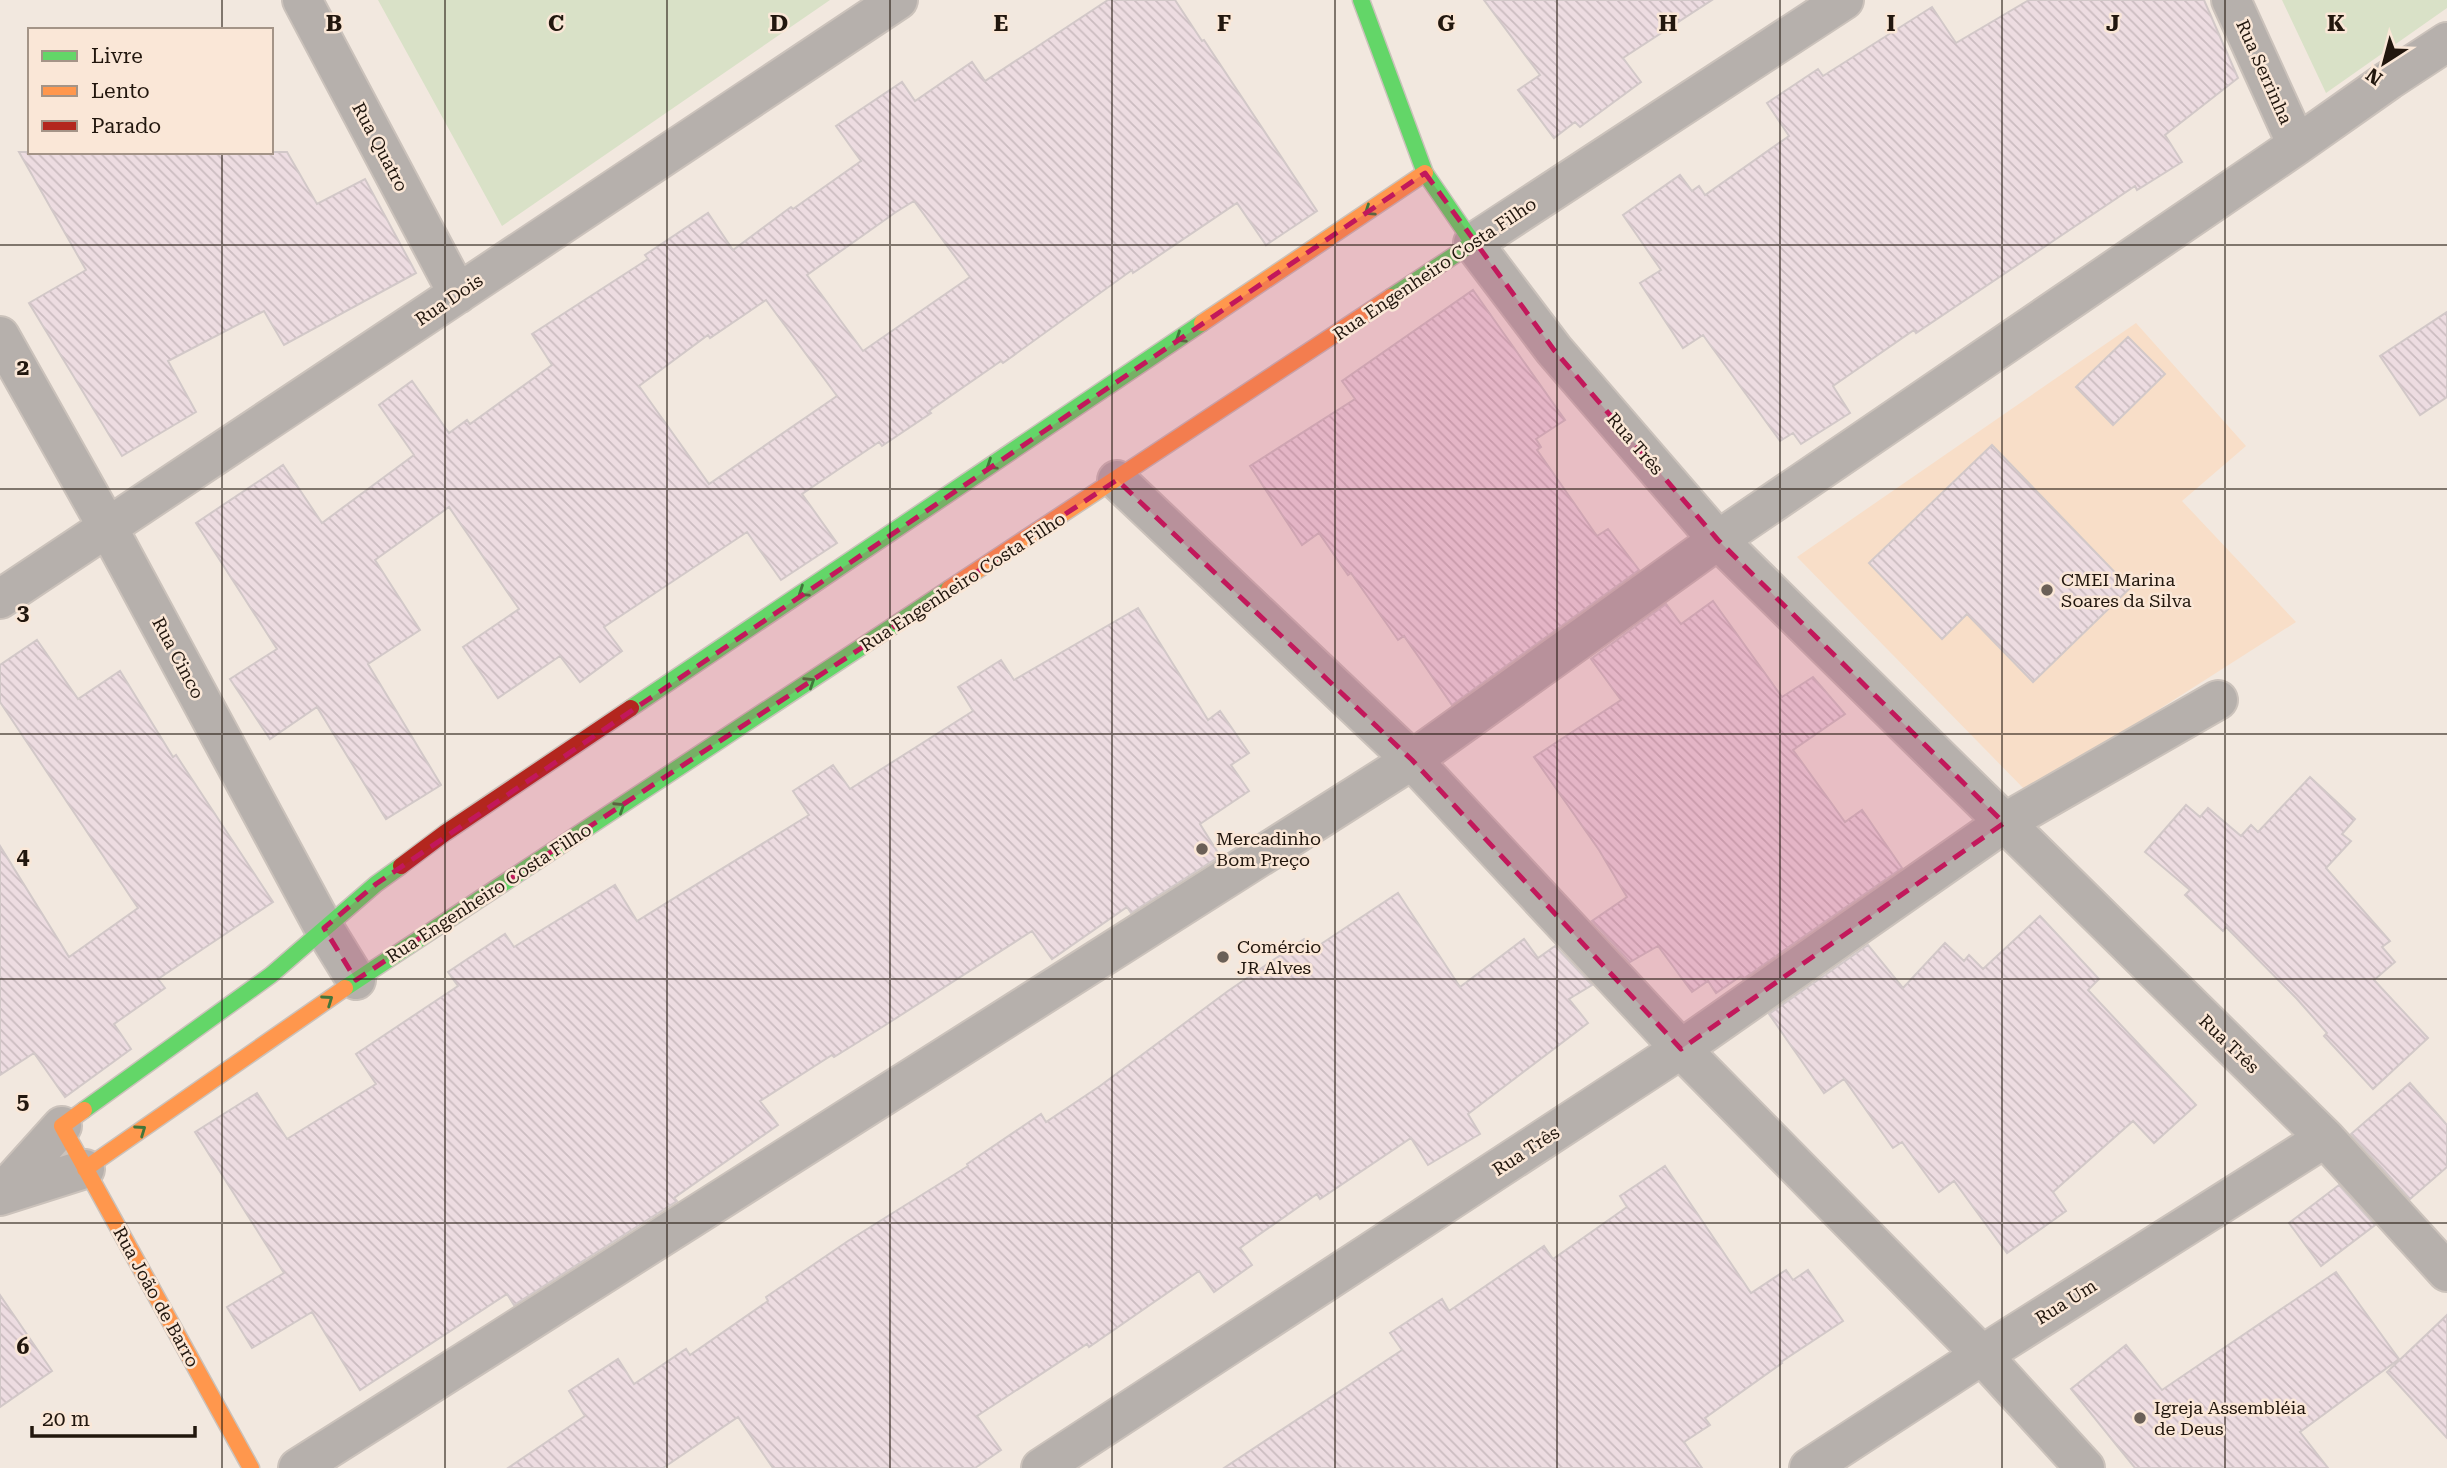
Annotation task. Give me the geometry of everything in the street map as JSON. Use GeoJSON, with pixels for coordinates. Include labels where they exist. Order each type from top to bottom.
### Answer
{"type":"FeatureCollection","features":[{"type":"Feature","properties":{"kind":"street","name":"Rua Quatro"},"geometry":{"type":"LineString","coordinates":[[302,0],[458,294]]}},
{"type":"Feature","properties":{"kind":"street","name":"Rua Dois"},"geometry":{"type":"LineString","coordinates":[[0,599],[898,0]]}},
{"type":"Feature","properties":{"kind":"street","name":"Rua Três"},"geometry":{"type":"LineString","coordinates":[[1361,0],[1425,173],[1473,243],[1553,350],[1718,540],[2325,1139],[2447,1272]]}},
{"type":"Feature","properties":{"kind":"street","name":"Rua Engenheiro Costa Filho"},"geometry":{"type":"LineString","coordinates":[[85,1169],[356,980],[1844,0]]}},
{"type":"Feature","properties":{"kind":"street","name":"Rua Serrinha"},"geometry":{"type":"LineString","coordinates":[[2231,0],[2297,145]]}},
{"type":"Feature","properties":{"kind":"street"},"geometry":{"type":"LineString","coordinates":[[298,1468],[1412,760],[1718,540],[2389,80],[2447,43]]}},
{"type":"Feature","properties":{"kind":"street"},"geometry":{"type":"LineString","coordinates":[[0,1196],[62,1126],[271,975],[376,884],[457,825],[1425,173]]}},
{"type":"Feature","properties":{"kind":"street","name":"Rua Cinco"},"geometry":{"type":"LineString","coordinates":[[0,336],[108,528],[324,928],[356,980]]}},
{"type":"Feature","properties":{"kind":"street"},"geometry":{"type":"LineString","coordinates":[[1117,480],[1412,760],[1681,1049],[1982,1355],[2085,1468]]}},
{"type":"Feature","properties":{"kind":"street","name":"Rua Três"},"geometry":{"type":"LineString","coordinates":[[1041,1468],[1681,1049],[2004,823],[2218,700]]}},
{"type":"Feature","properties":{"kind":"street","name":"Rua João de Barro"},"geometry":{"type":"LineString","coordinates":[[62,1126],[251,1468]]}},
{"type":"Feature","properties":{"kind":"street","name":"Rua Um"},"geometry":{"type":"LineString","coordinates":[[1809,1468],[1982,1355],[2325,1139]]}},
{"type":"Feature","properties":{"kind":"street"},"geometry":{"type":"LineString","coordinates":[[0,1196],[85,1169]]}},
{"type":"Feature","properties":{"kind":"highlighted area"},"geometry":{"type":"Polygon","coordinates":[[[1425,173],[1554,350],[1718,540],[2004,823],[1681,1049],[1412,760],[1117,480],[356,980],[324,928],[376,884],[1425,173]]]}},
{"type":"Feature","properties":{"kind":"shaded area","name":"CMEI Marina Soares da Silva"},"geometry":{"type":"Polygon","coordinates":[[[2136,323],[2246,446],[2182,501],[2296,622],[2028,793],[1797,557],[2136,323]]]}},
{"type":"Feature","properties":{"kind":"green space"},"geometry":{"type":"Polygon","coordinates":[[[378,0],[830,0],[502,226],[378,0]]]}},
{"type":"Feature","properties":{"kind":"green space"},"geometry":{"type":"Polygon","coordinates":[[[2282,0],[2447,0],[2447,8],[2326,93],[2282,0]]]}},
{"type":"Feature","properties":{"kind":"building"},"geometry":{"type":"Polygon","coordinates":[[[1108,0],[1175,0],[1317,211],[1266,245],[1237,203],[1133,273],[1132,270],[1003,363],[1001,361],[929,411],[931,413],[882,446],[879,442],[802,494],[837,543],[781,580],[747,532],[604,627],[622,651],[580,682],[560,656],[498,698],[463,647],[519,609],[449,507],[375,560],[420,630],[368,664],[441,785],[386,819],[317,707],[270,739],[230,679],[277,649],[196,523],[283,465],[322,523],[414,455],[379,405],[412,381],[449,433],[467,420],[470,424],[552,365],[532,334],[648,259],[645,255],[708,213],[733,250],[791,207],[793,209],[861,161],[836,126],[902,82],[915,101],[972,62],[985,81],[1108,0]],[[914,201],[807,275],[863,351],[970,277],[914,201]],[[766,300],[710,338],[708,335],[639,386],[709,484],[837,396],[766,300]]]}},
{"type":"Feature","properties":{"kind":"building"},"geometry":{"type":"Polygon","coordinates":[[[1484,0],[1712,0],[1623,58],[1641,82],[1580,127],[1575,122],[1554,138],[1518,90],[1540,75],[1484,0]]]}},
{"type":"Feature","properties":{"kind":"building"},"geometry":{"type":"Polygon","coordinates":[[[2029,0],[2204,0],[2238,78],[2165,135],[2182,162],[2137,190],[2135,186],[1833,386],[1850,413],[1801,444],[1793,433],[1780,441],[1703,335],[1683,348],[1640,283],[1661,270],[1623,215],[1680,175],[1692,191],[1699,186],[1705,195],[1789,136],[1767,103],[1818,69],[1823,76],[1932,7],[1956,43],[2029,0]]]}},
{"type":"Feature","properties":{"kind":"building"},"geometry":{"type":"Polygon","coordinates":[[[19,152],[287,152],[317,204],[365,179],[416,273],[284,345],[264,311],[168,361],[196,412],[122,456],[29,303],[86,270],[19,152]]]}},
{"type":"Feature","properties":{"kind":"building"},"geometry":{"type":"Polygon","coordinates":[[[1473,290],[1565,420],[1536,439],[1541,447],[1537,450],[1597,536],[1608,529],[1639,570],[1452,705],[1404,636],[1398,640],[1319,533],[1302,545],[1250,466],[1355,399],[1342,381],[1473,290]]]}},
{"type":"Feature","properties":{"kind":"building"},"geometry":{"type":"Polygon","coordinates":[[[2447,312],[2447,397],[2420,415],[2380,356],[2447,312]]]}},
{"type":"Feature","properties":{"kind":"building"},"geometry":{"type":"Polygon","coordinates":[[[2128,337],[2165,374],[2113,425],[2076,387],[2128,337]]]}},
{"type":"Feature","properties":{"kind":"building"},"geometry":{"type":"Polygon","coordinates":[[[1992,445],[2130,588],[2033,682],[1967,614],[1942,639],[1869,563],[1992,445]]]}},
{"type":"Feature","properties":{"kind":"building"},"geometry":{"type":"Polygon","coordinates":[[[1713,601],[1782,697],[1813,677],[1845,714],[1793,750],[1845,822],[1862,810],[1902,868],[1743,979],[1741,976],[1716,993],[1708,981],[1692,992],[1658,946],[1630,962],[1592,921],[1627,897],[1599,850],[1534,757],[1621,700],[1591,659],[1666,604],[1681,624],[1713,601]]]}},
{"type":"Feature","properties":{"kind":"building"},"geometry":{"type":"Polygon","coordinates":[[[1138,608],[1208,720],[1220,711],[1249,753],[1231,765],[1249,791],[1200,824],[1220,856],[1131,913],[1127,907],[1052,959],[1032,931],[876,1031],[834,1057],[832,1055],[760,1101],[778,1125],[674,1198],[677,1201],[514,1305],[507,1294],[360,1390],[312,1312],[252,1348],[227,1307],[284,1273],[195,1132],[257,1093],[287,1139],[376,1084],[356,1054],[458,986],[448,972],[505,934],[514,947],[615,885],[637,921],[809,815],[793,791],[833,765],[850,789],[973,711],[958,687],[1001,660],[1014,680],[1138,608]]]}},
{"type":"Feature","properties":{"kind":"building"},"geometry":{"type":"Polygon","coordinates":[[[37,640],[78,699],[120,671],[173,757],[176,755],[273,902],[158,979],[165,988],[114,1024],[131,1049],[65,1097],[34,1053],[0,1075],[0,846],[69,957],[138,908],[0,702],[0,665],[37,640]]]}},
{"type":"Feature","properties":{"kind":"building"},"geometry":{"type":"Polygon","coordinates":[[[2310,777],[2355,819],[2342,834],[2351,841],[2326,868],[2390,941],[2382,947],[2395,962],[2374,980],[2428,1038],[2373,1089],[2324,1036],[2327,1033],[2297,999],[2226,927],[2223,931],[2185,895],[2190,890],[2145,852],[2186,805],[2200,817],[2208,808],[2241,836],[2251,825],[2258,832],[2310,777]]]}},
{"type":"Feature","properties":{"kind":"building"},"geometry":{"type":"Polygon","coordinates":[[[1398,893],[1460,987],[1524,939],[1538,958],[1555,946],[1592,985],[1569,999],[1588,1023],[1468,1114],[1480,1134],[1428,1165],[1411,1138],[1320,1199],[1317,1194],[1240,1248],[1252,1265],[1214,1292],[1199,1271],[1089,1347],[1087,1344],[977,1416],[1001,1450],[975,1468],[773,1468],[738,1417],[663,1468],[508,1468],[585,1416],[569,1391],[618,1359],[634,1384],[686,1349],[690,1355],[768,1301],[766,1297],[848,1241],[968,1166],[967,1164],[1041,1114],[1046,1122],[1100,1086],[1228,991],[1304,939],[1312,950],[1398,893]]]}},
{"type":"Feature","properties":{"kind":"building"},"geometry":{"type":"Polygon","coordinates":[[[2040,916],[2099,979],[2088,990],[2196,1105],[2154,1143],[2133,1121],[2053,1192],[2066,1211],[2007,1253],[1954,1181],[1939,1192],[1902,1142],[1893,1148],[1844,1079],[1824,1093],[1769,1014],[1868,945],[1903,988],[1945,943],[1964,961],[1969,955],[1983,969],[2040,916]]]}},
{"type":"Feature","properties":{"kind":"building"},"geometry":{"type":"Polygon","coordinates":[[[2410,1083],[2447,1125],[2447,1167],[2410,1199],[2351,1134],[2410,1083]]]}},
{"type":"Feature","properties":{"kind":"building"},"geometry":{"type":"Polygon","coordinates":[[[1665,1166],[1751,1293],[1786,1270],[1793,1280],[1808,1270],[1843,1321],[1781,1362],[1705,1418],[1710,1425],[1684,1442],[1702,1468],[1224,1468],[1402,1350],[1390,1333],[1442,1299],[1449,1311],[1544,1246],[1553,1259],[1627,1207],[1620,1196],[1665,1166]]]}},
{"type":"Feature","properties":{"kind":"building"},"geometry":{"type":"Polygon","coordinates":[[[2339,1185],[2375,1225],[2321,1266],[2289,1223],[2339,1185]]]}},
{"type":"Feature","properties":{"kind":"building"},"geometry":{"type":"Polygon","coordinates":[[[2336,1272],[2399,1359],[2300,1432],[2328,1468],[2135,1468],[2071,1389],[2126,1345],[2162,1390],[2336,1272]]]}},
{"type":"Feature","properties":{"kind":"building"},"geometry":{"type":"Polygon","coordinates":[[[0,1295],[52,1371],[0,1407],[0,1295]]]}},
{"type":"Feature","properties":{"kind":"building"},"geometry":{"type":"Polygon","coordinates":[[[2447,1315],[2447,1438],[2387,1372],[2447,1315]]]}},
{"type":"Feature","properties":{"kind":"traffic: fast"},"geometry":{"type":"LineString","coordinates":[[1361,0],[1425,173],[1473,243],[1391,297]]}},
{"type":"Feature","properties":{"kind":"traffic: fast"},"geometry":{"type":"LineString","coordinates":[[631,708],[1202,323]]}},
{"type":"Feature","properties":{"kind":"traffic: fast"},"geometry":{"type":"LineString","coordinates":[[345,988],[949,589]]}},
{"type":"Feature","properties":{"kind":"traffic: fast"},"geometry":{"type":"LineString","coordinates":[[84,1110],[271,975],[376,884],[401,866]]}},
{"type":"Feature","properties":{"kind":"traffic: slow"},"geometry":{"type":"LineString","coordinates":[[1202,323],[1425,173]]}},
{"type":"Feature","properties":{"kind":"traffic: slow"},"geometry":{"type":"LineString","coordinates":[[949,589],[1391,297]]}},
{"type":"Feature","properties":{"kind":"traffic: slow"},"geometry":{"type":"LineString","coordinates":[[85,1169],[345,988]]}},
{"type":"Feature","properties":{"kind":"traffic: slow"},"geometry":{"type":"LineString","coordinates":[[84,1110],[62,1126],[251,1468]]}},
{"type":"Feature","properties":{"kind":"traffic: jam"},"geometry":{"type":"LineString","coordinates":[[401,866],[445,833],[631,708]]}},
{"type":"Feature","properties":{"kind":"place","name":"CMEI Marina Soares da Silva"},"geometry":{"type":"Point","coordinates":[2047,590]}},
{"type":"Feature","properties":{"kind":"place","name":"Mercadinho Bom Preço"},"geometry":{"type":"Point","coordinates":[1202,849]}},
{"type":"Feature","properties":{"kind":"place","name":"Comércio JR Alves"},"geometry":{"type":"Point","coordinates":[1223,957]}},
{"type":"Feature","properties":{"kind":"place","name":"Igreja Assembléia de Deus"},"geometry":{"type":"Point","coordinates":[2140,1418]}}]}
